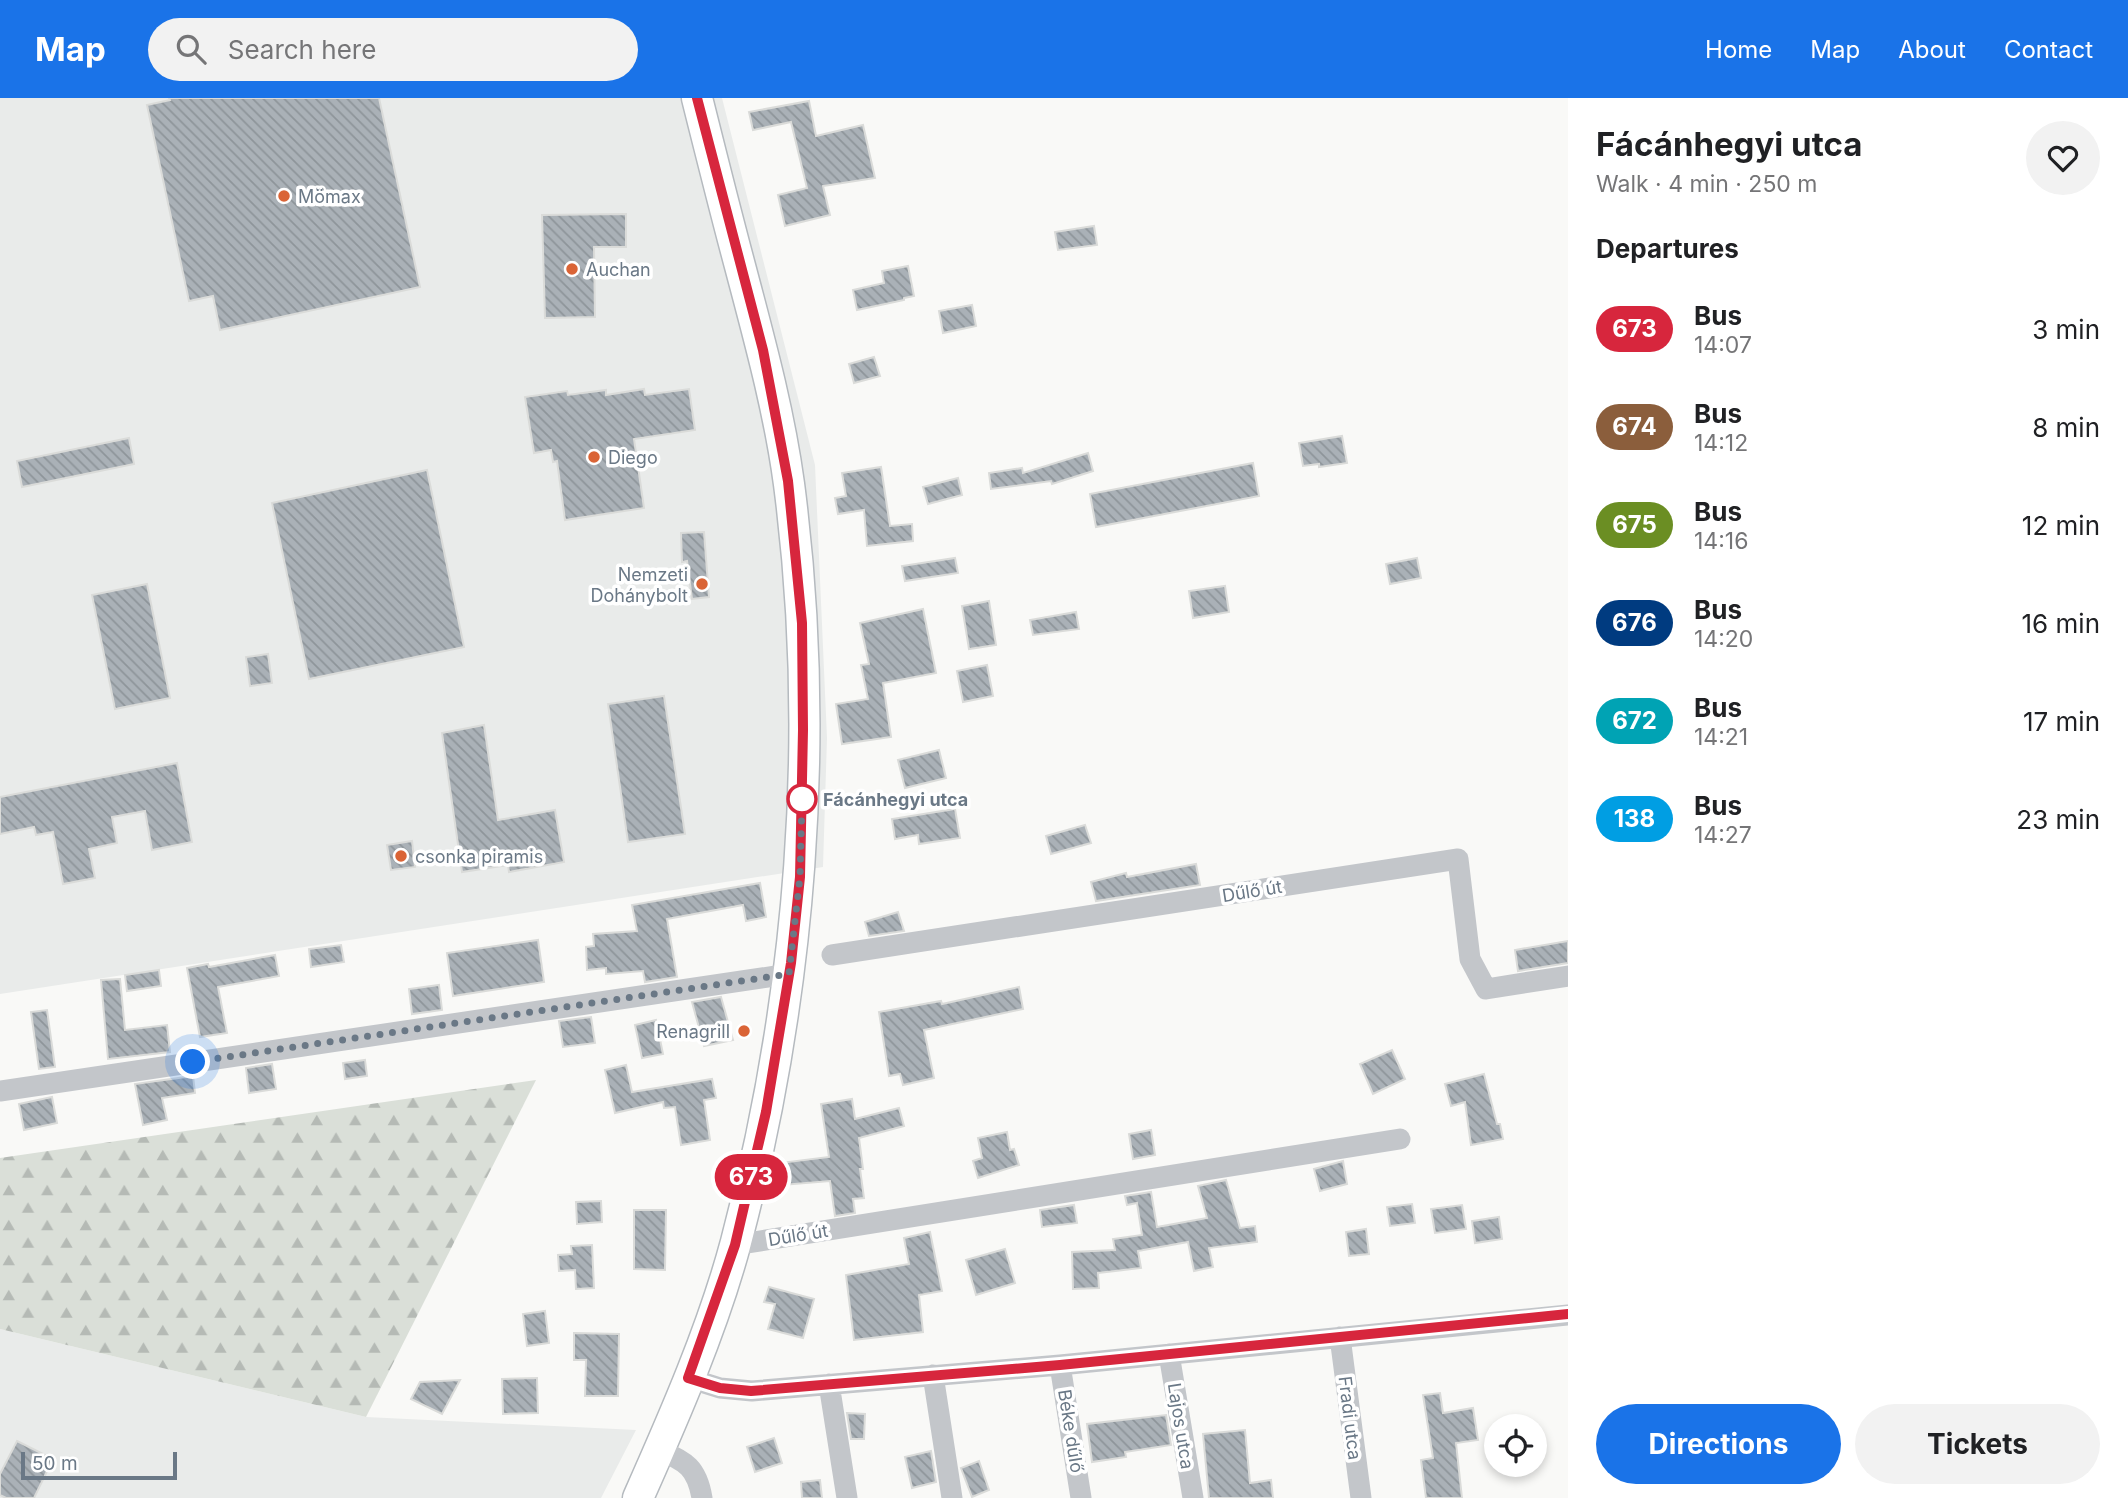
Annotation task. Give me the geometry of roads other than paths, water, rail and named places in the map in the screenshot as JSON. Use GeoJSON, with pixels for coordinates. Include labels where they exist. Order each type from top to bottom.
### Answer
{"type":"FeatureCollection","features":[{"type":"Feature","properties":{"kind":"main road"},"geometry":{"type":"LineString","coordinates":[[638,1498],[688,1378],[735,1245],[766,1112],[789,974],[800,877],[803,682],[797,552],[788,481],[763,350],[697,98]]}},
{"type":"Feature","properties":{"kind":"street","name":"Dűlő út"},"geometry":{"type":"LineString","coordinates":[[832,955],[1458,859],[1470,958],[1486,989],[1568,976]]}},
{"type":"Feature","properties":{"kind":"street"},"geometry":{"type":"LineString","coordinates":[[0,1091],[789,974]]}},
{"type":"Feature","properties":{"kind":"street","name":"Dűlő út"},"geometry":{"type":"LineString","coordinates":[[735,1245],[1400,1139]]}},
{"type":"Feature","properties":{"kind":"street"},"geometry":{"type":"LineString","coordinates":[[688,1378],[734,1390],[829,1384],[1060,1365],[1568,1314]]}},
{"type":"Feature","properties":{"kind":"street","name":"Fradi utca"},"geometry":{"type":"LineString","coordinates":[[1340,1337],[1361,1498]]}},
{"type":"Feature","properties":{"kind":"street","name":"Lajos utca"},"geometry":{"type":"LineString","coordinates":[[1169,1354],[1193,1498]]}},
{"type":"Feature","properties":{"kind":"street","name":"Béke dűlő"},"geometry":{"type":"LineString","coordinates":[[1060,1365],[1081,1498]]}},
{"type":"Feature","properties":{"kind":"street"},"geometry":{"type":"LineString","coordinates":[[933,1375],[953,1498]]}},
{"type":"Feature","properties":{"kind":"street"},"geometry":{"type":"LineString","coordinates":[[829,1384],[847,1498]]}},
{"type":"Feature","properties":{"kind":"street"},"geometry":{"type":"LineString","coordinates":[[659,1450],[681,1459],[688,1465],[697,1476],[702,1498]]}},
{"type":"Feature","properties":{"kind":"place","name":"Mömax"},"geometry":{"type":"Point","coordinates":[284,196]}},
{"type":"Feature","properties":{"kind":"place","name":"Auchan"},"geometry":{"type":"Point","coordinates":[572,269]}},
{"type":"Feature","properties":{"kind":"place","name":"Diego"},"geometry":{"type":"Point","coordinates":[594,457]}},
{"type":"Feature","properties":{"kind":"place","name":"Nemzeti Dohánybolt"},"geometry":{"type":"Point","coordinates":[702,584]}},
{"type":"Feature","properties":{"kind":"place","name":"Fácánhegyi utca"},"geometry":{"type":"Point","coordinates":[802,799]}},
{"type":"Feature","properties":{"kind":"place","name":"csonka piramis"},"geometry":{"type":"Point","coordinates":[401,856]}},
{"type":"Feature","properties":{"kind":"place","name":"Renagrill"},"geometry":{"type":"Point","coordinates":[744,1031]}}]}
